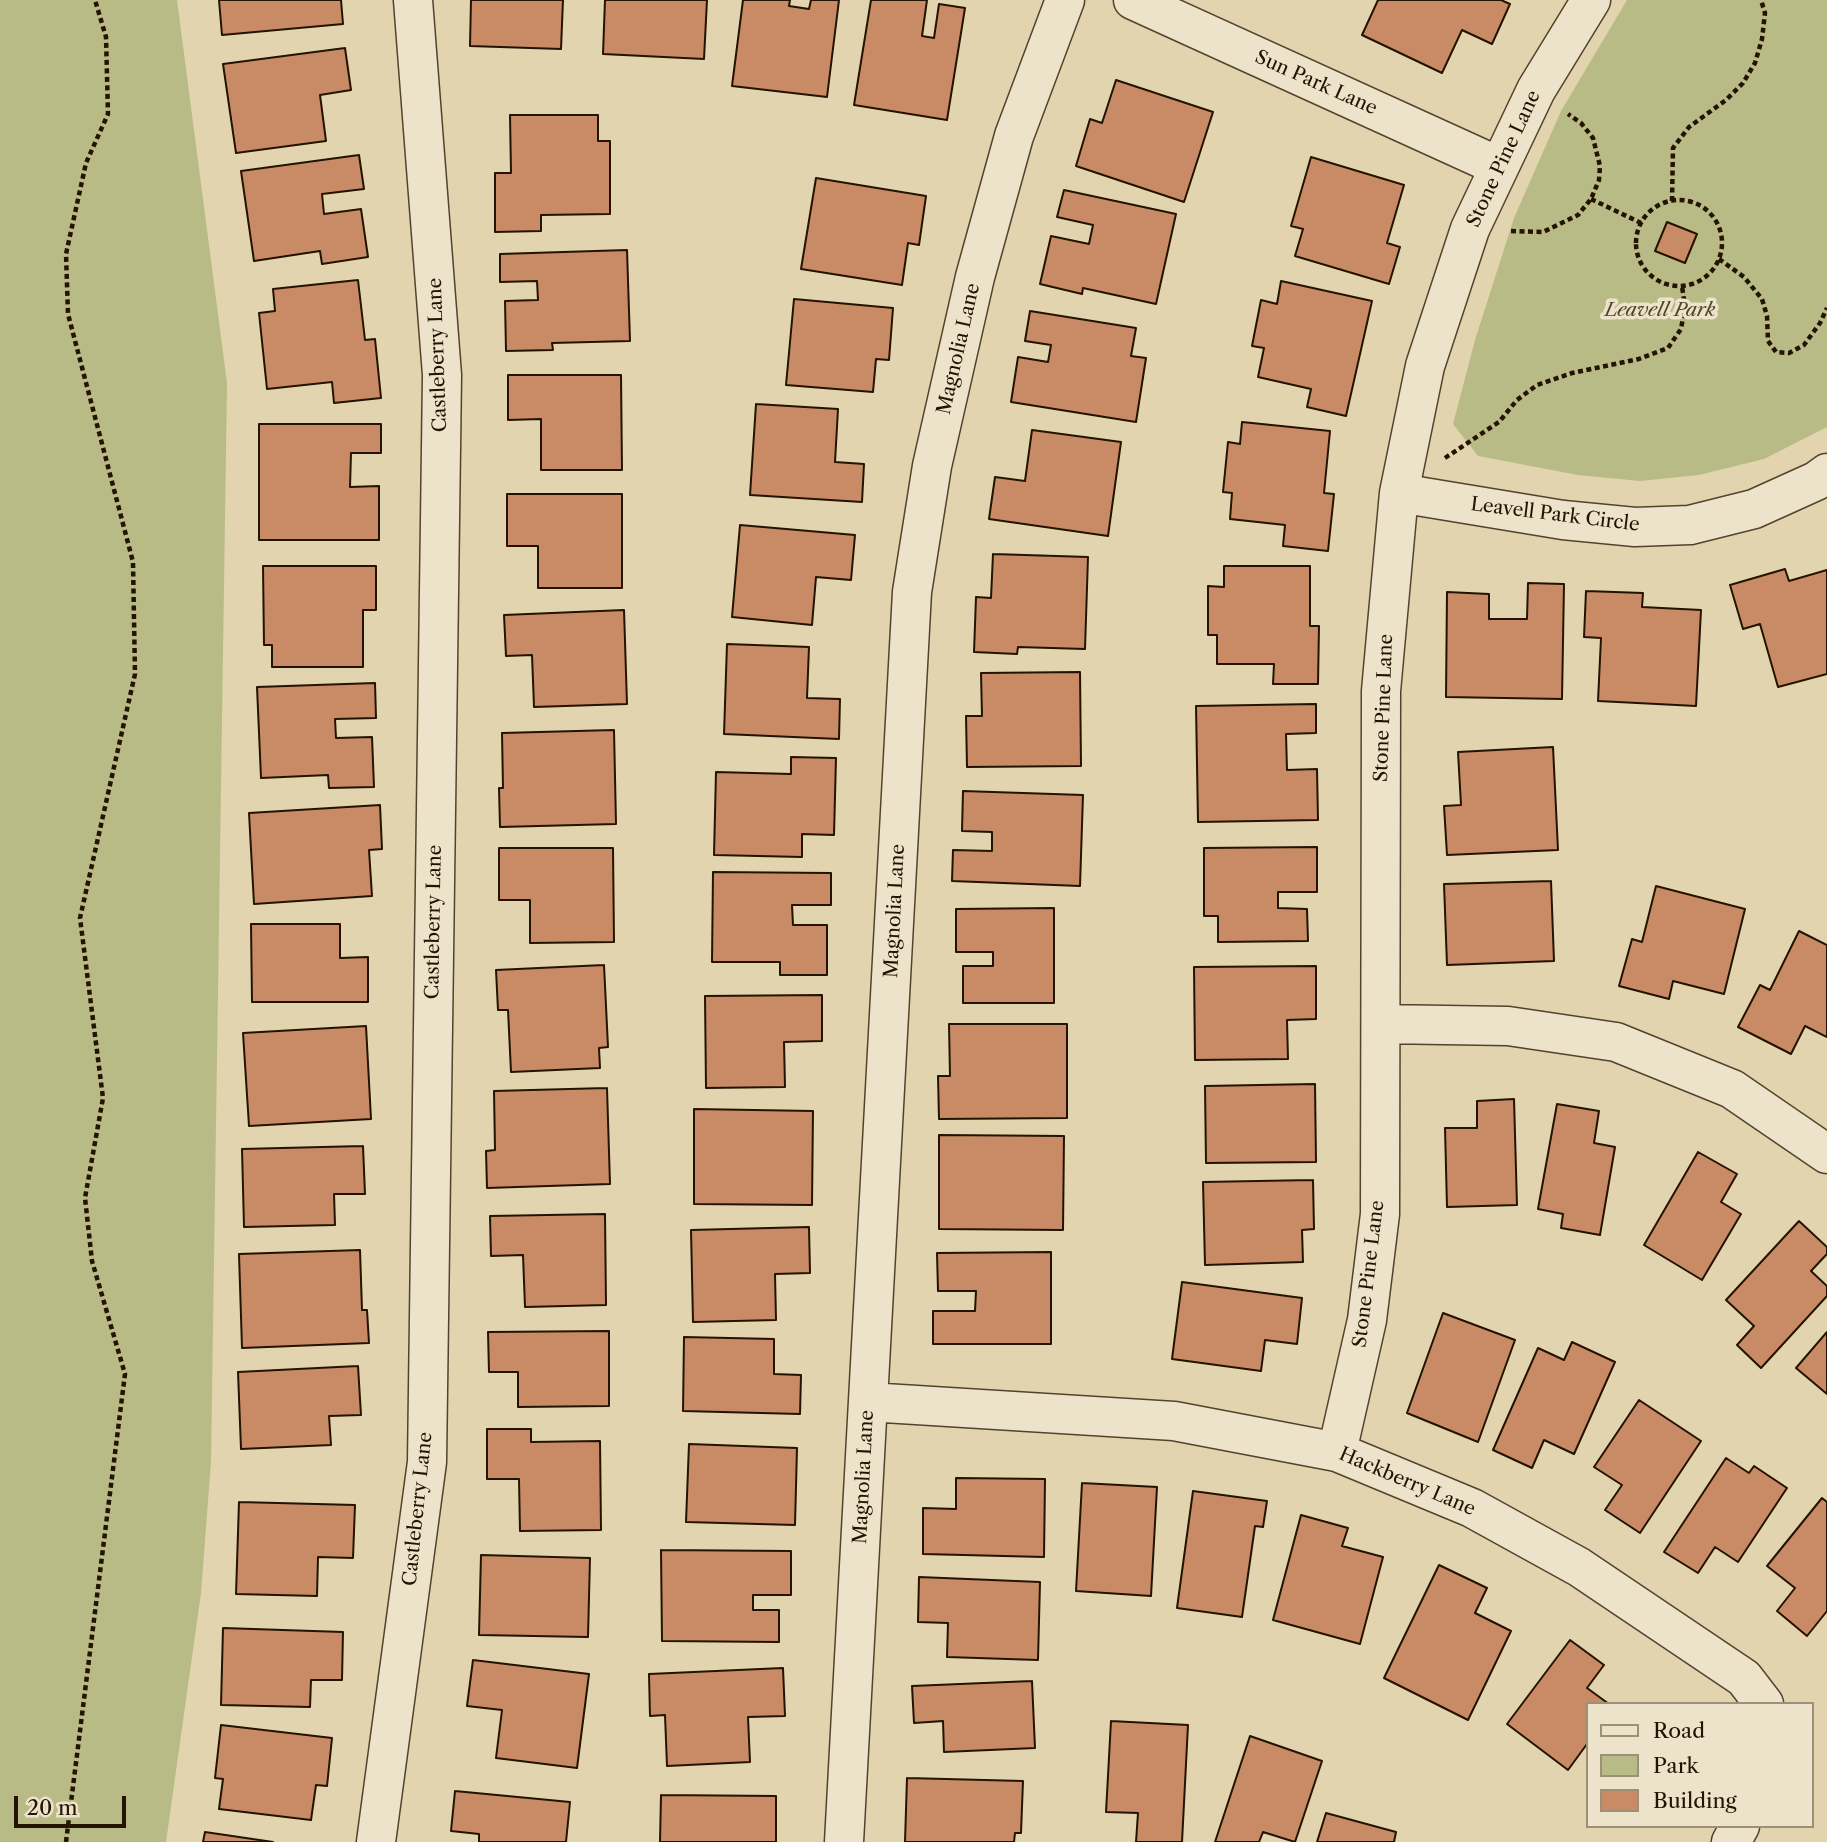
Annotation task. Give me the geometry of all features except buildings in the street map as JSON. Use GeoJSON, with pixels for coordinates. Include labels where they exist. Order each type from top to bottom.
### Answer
{"type":"FeatureCollection","features":[{"type":"Feature","properties":{"kind":"street","name":"Castleberry Lane"},"geometry":{"type":"LineString","coordinates":[[376,1842],[427,1462],[442,375],[413,0]]}},
{"type":"Feature","properties":{"kind":"street","name":"Magnolia Lane"},"geometry":{"type":"LineString","coordinates":[[844,1842],[912,592],[932,466],[975,278],[1014,136],[1065,0]]}},
{"type":"Feature","properties":{"kind":"street","name":"Sun Park Lane"},"geometry":{"type":"LineString","coordinates":[[1133,0],[1498,166]]}},
{"type":"Feature","properties":{"kind":"street","name":"Stone Pine Lane"},"geometry":{"type":"LineString","coordinates":[[1337,1452],[1367,1320],[1380,1214],[1381,691],[1399,493],[1425,366],[1470,229],[1536,90],[1591,0]]}},
{"type":"Feature","properties":{"kind":"street","name":"Leavell Park Circle"},"geometry":{"type":"LineString","coordinates":[[1399,493],[1563,520],[1635,527],[1690,525],[1754,509],[1816,481],[1827,473]]}},
{"type":"Feature","properties":{"kind":"street"},"geometry":{"type":"LineString","coordinates":[[1381,1024],[1508,1026],[1616,1042],[1732,1089],[1827,1154]]}},
{"type":"Feature","properties":{"kind":"street","name":"Hackberry Lane"},"geometry":{"type":"LineString","coordinates":[[868,1402],[1174,1421],[1337,1452],[1472,1508],[1578,1567],[1744,1678],[1762,1702]]}},
{"type":"Feature","properties":{"kind":"path"},"geometry":{"type":"LineString","coordinates":[[66,1842],[125,1374],[92,1261],[85,1198],[103,1098],[80,918],[135,674],[133,562],[68,314],[65,254],[86,163],[108,114],[106,37],[95,0]]}},
{"type":"Feature","properties":{"kind":"path"},"geometry":{"type":"LineString","coordinates":[[1672,201],[1673,148],[1689,127],[1726,100],[1743,83],[1755,63],[1762,39],[1765,13],[1762,0]]}},
{"type":"Feature","properties":{"kind":"path"},"geometry":{"type":"LineString","coordinates":[[1470,229],[1543,232],[1578,215],[1591,199],[1599,180],[1600,166],[1593,138],[1581,123],[1536,90]]}},
{"type":"Feature","properties":{"kind":"path"},"geometry":{"type":"LineString","coordinates":[[1591,199],[1641,223]]}},
{"type":"Feature","properties":{"kind":"path"},"geometry":{"type":"LineString","coordinates":[[1684,200],[1708,211],[1721,234],[1719,259],[1713,270],[1694,284],[1682,286],[1660,282],[1643,267],[1636,245],[1641,223],[1653,209],[1672,201],[1684,200]]}},
{"type":"Feature","properties":{"kind":"path"},"geometry":{"type":"LineString","coordinates":[[1719,259],[1744,277],[1762,299],[1767,316],[1768,341],[1776,352],[1789,353],[1804,345],[1827,308]]}},
{"type":"Feature","properties":{"kind":"path"},"geometry":{"type":"LineString","coordinates":[[1399,493],[1467,442],[1499,422],[1517,401],[1537,385],[1572,373],[1639,359],[1668,348],[1681,329],[1685,307],[1682,286]]}},
{"type":"Feature","properties":{"kind":"green space"},"geometry":{"type":"Polygon","coordinates":[[[0,0],[177,0],[227,383],[211,1461],[201,1593],[166,1842],[0,1842],[0,0]]]}},
{"type":"Feature","properties":{"kind":"green space","name":"Leavell Park"},"geometry":{"type":"Polygon","coordinates":[[[1627,0],[1827,0],[1827,427],[1764,459],[1699,475],[1640,481],[1578,475],[1478,456],[1453,424],[1475,340],[1514,218],[1561,111],[1627,0]]]}}]}
